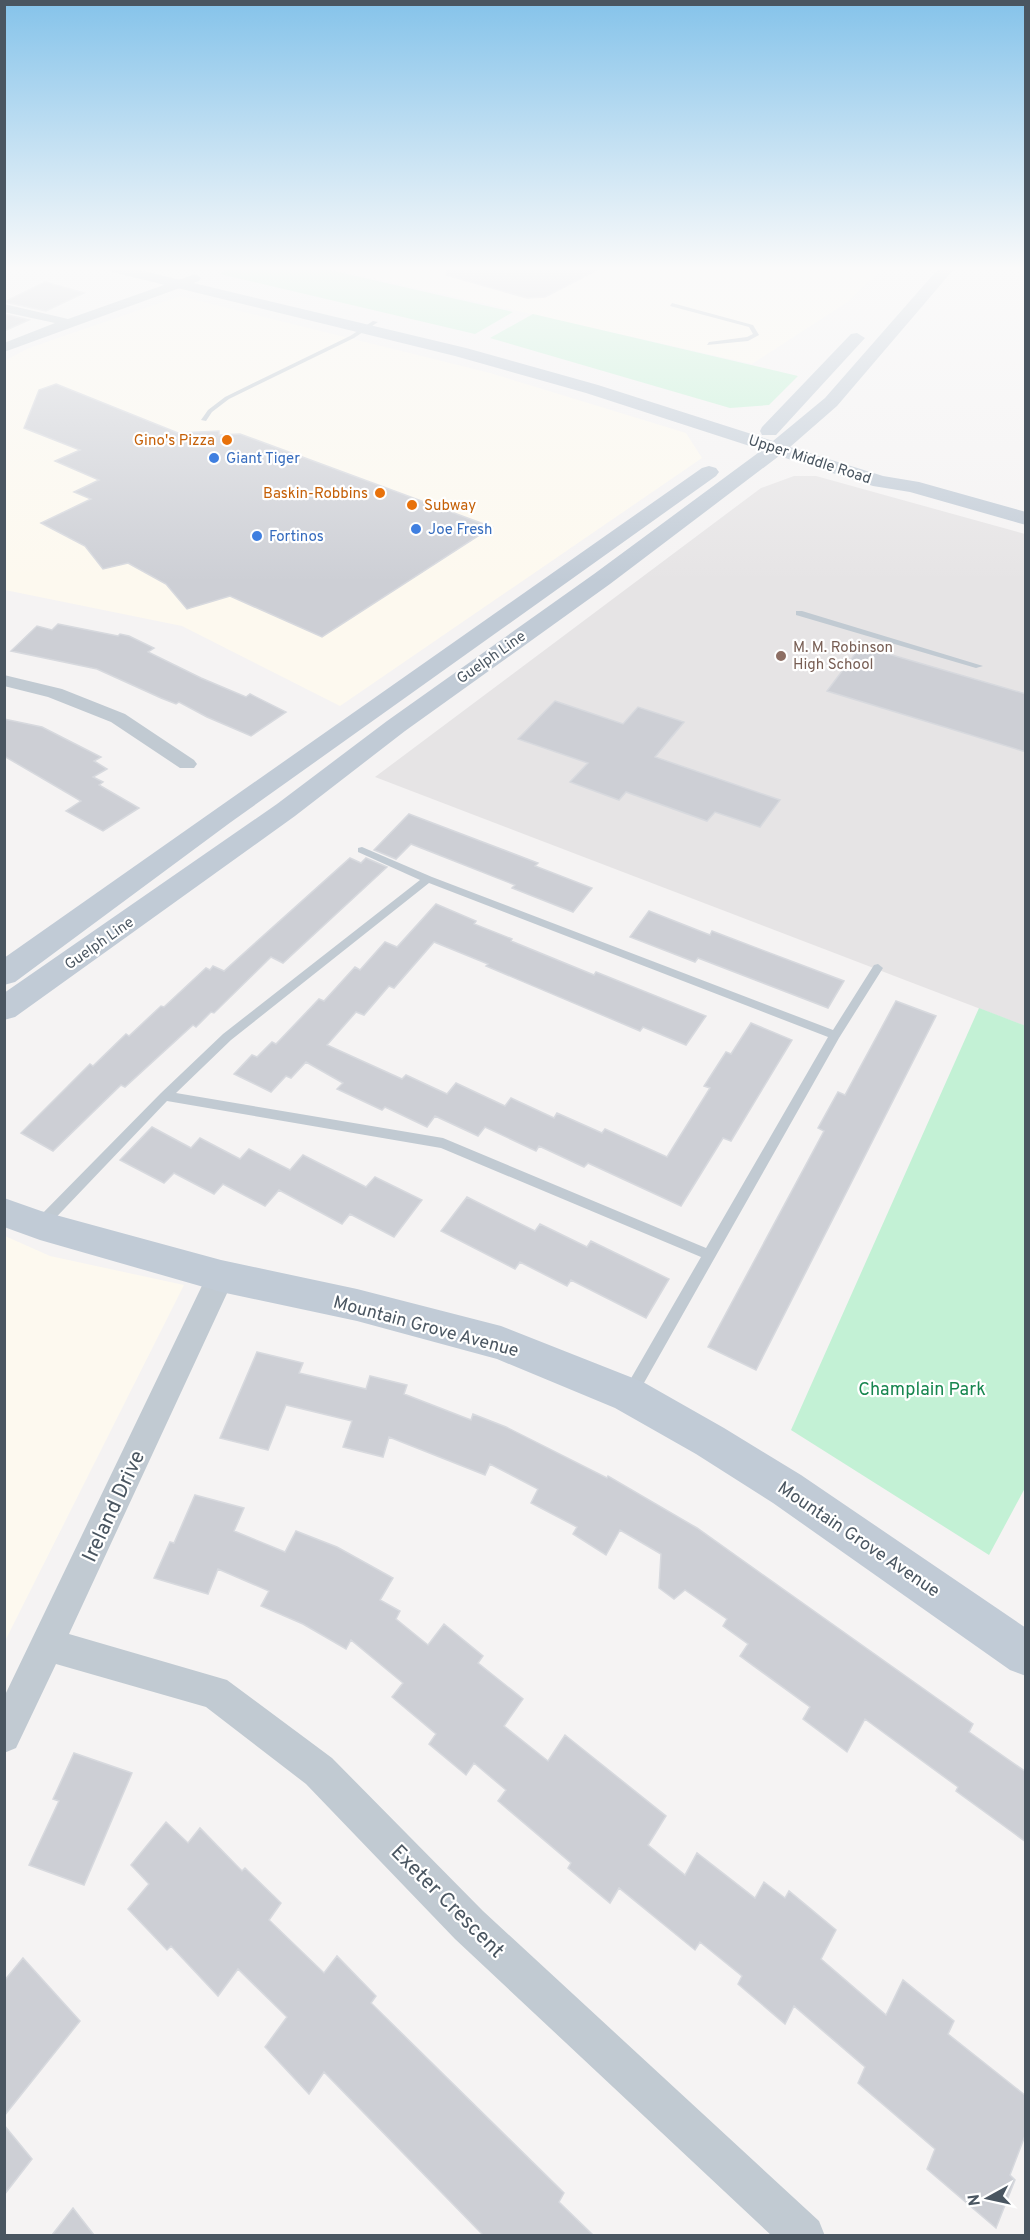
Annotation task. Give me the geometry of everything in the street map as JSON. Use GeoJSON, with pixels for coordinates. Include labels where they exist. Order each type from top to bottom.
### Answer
{"type":"FeatureCollection","features":[{"type":"Feature","properties":{"kind":"main road","name":"Upper Middle Road"},"geometry":{"type":"LineString","coordinates":[[538,374],[687,413],[855,467],[880,482],[912,486],[1026,519]]}},
{"type":"Feature","properties":{"kind":"main road","name":"Guelph Line"},"geometry":{"type":"LineString","coordinates":[[772,440],[795,405],[824,374]]}},
{"type":"Feature","properties":{"kind":"main road","name":"Guelph Line"},"geometry":{"type":"LineString","coordinates":[[4,974],[723,462],[772,440],[820,424],[857,374]]}},
{"type":"Feature","properties":{"kind":"main road"},"geometry":{"type":"LineString","coordinates":[[760,413],[795,405]]}},
{"type":"Feature","properties":{"kind":"main road"},"geometry":{"type":"LineString","coordinates":[[687,413],[722,412]]}},
{"type":"Feature","properties":{"kind":"main road"},"geometry":{"type":"LineString","coordinates":[[687,413],[707,436],[723,462],[793,469],[855,467]]}},
{"type":"Feature","properties":{"kind":"main road"},"geometry":{"type":"LineString","coordinates":[[839,450],[855,467]]}},
{"type":"Feature","properties":{"kind":"main road","name":"Guelph Line"},"geometry":{"type":"LineString","coordinates":[[4,1009],[286,810],[358,755],[723,462]]}},
{"type":"Feature","properties":{"kind":"main road"},"geometry":{"type":"LineString","coordinates":[[329,741],[358,755]]}},
{"type":"Feature","properties":{"kind":"main road","name":"Mountain Grove Avenue"},"geometry":{"type":"LineString","coordinates":[[4,1212],[40,1225],[221,1276],[357,1305],[501,1343],[628,1395],[710,1441],[787,1489],[1026,1654]]}},
{"type":"Feature","properties":{"kind":"street"},"geometry":{"type":"LineString","coordinates":[[4,680],[55,693],[118,718],[187,764]]}},
{"type":"Feature","properties":{"kind":"street","name":"Ireland Drive"},"geometry":{"type":"LineString","coordinates":[[4,1736],[221,1276]]}},
{"type":"Feature","properties":{"kind":"street","name":"Exeter Crescent"},"geometry":{"type":"LineString","coordinates":[[48,1645],[215,1692],[319,1771],[469,1925],[804,2235]]}},
{"type":"Feature","properties":{"kind":"lane"},"geometry":{"type":"LineString","coordinates":[[204,420],[210,411],[227,398],[275,374]]}},
{"type":"Feature","properties":{"kind":"lane"},"geometry":{"type":"LineString","coordinates":[[799,613],[979,666]]}},
{"type":"Feature","properties":{"kind":"lane"},"geometry":{"type":"LineString","coordinates":[[362,850],[428,879],[836,1035]]}},
{"type":"Feature","properties":{"kind":"lane"},"geometry":{"type":"LineString","coordinates":[[40,1225],[165,1096],[227,1037],[428,879]]}},
{"type":"Feature","properties":{"kind":"lane"},"geometry":{"type":"LineString","coordinates":[[628,1395],[836,1035],[878,968]]}},
{"type":"Feature","properties":{"kind":"lane"},"geometry":{"type":"LineString","coordinates":[[165,1096],[443,1143],[709,1255]]}},
{"type":"Feature","properties":{"kind":"shaded area"},"geometry":{"type":"Polygon","coordinates":[[[4,374],[492,374],[686,433],[702,458],[340,706],[182,626],[5,590],[4,374]]]}},
{"type":"Feature","properties":{"kind":"shaded area","name":"M. M. Robinson High School"},"geometry":{"type":"Polygon","coordinates":[[[794,476],[816,476],[1025,534],[1025,1026],[375,777],[761,488],[794,476]]]}},
{"type":"Feature","properties":{"kind":"shaded area"},"geometry":{"type":"Polygon","coordinates":[[[5,1236],[50,1256],[184,1285],[5,1641],[5,1236]]]}},
{"type":"Feature","properties":{"kind":"green space"},"geometry":{"type":"Polygon","coordinates":[[[612,374],[787,374],[798,376],[769,405],[730,408],[612,374]]]}},
{"type":"Feature","properties":{"kind":"green space","name":"Champlain Park"},"geometry":{"type":"Polygon","coordinates":[[[979,1008],[1026,1026],[1025,1488],[989,1555],[791,1430],[979,1008]]]}},
{"type":"Feature","properties":{"kind":"building"},"geometry":{"type":"Polygon","coordinates":[[[56,384],[178,433],[219,431],[219,435],[240,434],[492,527],[322,637],[230,596],[187,609],[166,584],[128,563],[103,569],[85,546],[41,523],[91,499],[74,492],[99,480],[55,461],[80,450],[24,428],[39,390],[56,384]]]}},
{"type":"Feature","properties":{"kind":"building"},"geometry":{"type":"Polygon","coordinates":[[[58,624],[118,636],[120,634],[129,636],[154,648],[148,652],[201,678],[246,697],[250,694],[286,712],[251,736],[179,702],[176,704],[161,698],[97,669],[11,651],[37,626],[52,630],[58,624]]]}},
{"type":"Feature","properties":{"kind":"building"},"geometry":{"type":"Polygon","coordinates":[[[861,646],[1026,694],[1026,752],[827,691],[861,646]]]}},
{"type":"Feature","properties":{"kind":"building"},"geometry":{"type":"Polygon","coordinates":[[[555,701],[623,724],[638,707],[684,722],[655,757],[780,800],[760,827],[715,812],[707,821],[626,792],[619,800],[570,782],[588,763],[518,739],[555,701]]]}},
{"type":"Feature","properties":{"kind":"building"},"geometry":{"type":"Polygon","coordinates":[[[4,719],[42,727],[101,757],[94,761],[107,769],[93,777],[103,782],[99,785],[139,808],[103,831],[66,811],[81,801],[4,756],[4,719]]]}},
{"type":"Feature","properties":{"kind":"building"},"geometry":{"type":"Polygon","coordinates":[[[409,814],[538,863],[535,866],[592,888],[573,912],[512,888],[515,885],[411,844],[396,859],[374,850],[409,814]]]}},
{"type":"Feature","properties":{"kind":"building"},"geometry":{"type":"Polygon","coordinates":[[[350,858],[361,863],[366,858],[387,867],[283,963],[271,957],[214,1013],[211,1012],[196,1027],[193,1025],[125,1087],[121,1085],[53,1151],[21,1133],[90,1064],[93,1066],[126,1034],[129,1036],[206,968],[210,970],[213,966],[224,971],[350,858]]]}},
{"type":"Feature","properties":{"kind":"building"},"geometry":{"type":"Polygon","coordinates":[[[436,904],[476,921],[474,924],[512,939],[511,941],[594,975],[596,972],[706,1016],[686,1045],[643,1027],[640,1031],[434,942],[394,988],[389,986],[364,1015],[356,1012],[327,1045],[402,1079],[406,1075],[447,1094],[456,1083],[505,1106],[511,1098],[554,1118],[557,1113],[602,1133],[605,1129],[667,1157],[710,1088],[704,1086],[726,1052],[731,1054],[751,1023],[792,1040],[731,1141],[723,1138],[681,1206],[588,1163],[584,1167],[539,1146],[536,1151],[485,1127],[478,1136],[435,1116],[427,1127],[385,1107],[382,1110],[337,1089],[343,1083],[306,1062],[291,1078],[286,1076],[271,1092],[234,1074],[252,1055],[257,1057],[272,1042],[276,1044],[319,999],[324,1001],[355,967],[360,970],[385,942],[397,947],[436,904]]]}},
{"type":"Feature","properties":{"kind":"building"},"geometry":{"type":"Polygon","coordinates":[[[649,911],[710,935],[712,931],[844,981],[828,1008],[698,958],[695,962],[630,937],[649,911]]]}},
{"type":"Feature","properties":{"kind":"building"},"geometry":{"type":"Polygon","coordinates":[[[896,1001],[936,1016],[756,1370],[708,1347],[824,1131],[818,1128],[838,1092],[845,1095],[896,1001]]]}},
{"type":"Feature","properties":{"kind":"building"},"geometry":{"type":"Polygon","coordinates":[[[152,1127],[191,1148],[200,1138],[240,1159],[249,1149],[290,1170],[303,1155],[366,1187],[375,1177],[422,1200],[394,1237],[350,1214],[342,1224],[279,1190],[265,1206],[223,1184],[214,1194],[174,1173],[164,1183],[120,1160],[152,1127]]]}},
{"type":"Feature","properties":{"kind":"building"},"geometry":{"type":"Polygon","coordinates":[[[467,1197],[535,1231],[540,1224],[587,1247],[591,1241],[669,1279],[646,1318],[571,1280],[567,1286],[520,1262],[515,1269],[441,1231],[467,1197]]]}},
{"type":"Feature","properties":{"kind":"building"},"geometry":{"type":"Polygon","coordinates":[[[257,1352],[303,1363],[299,1373],[366,1389],[370,1376],[407,1385],[404,1394],[471,1420],[473,1414],[506,1427],[607,1478],[608,1476],[697,1528],[973,1724],[969,1732],[1026,1772],[1026,1842],[956,1791],[958,1787],[865,1719],[847,1752],[803,1719],[810,1707],[740,1656],[748,1644],[723,1626],[727,1619],[685,1590],[674,1599],[659,1588],[661,1554],[620,1530],[606,1555],[573,1534],[577,1527],[531,1503],[538,1489],[490,1464],[485,1475],[389,1437],[383,1457],[343,1447],[352,1421],[286,1405],[268,1450],[220,1438],[257,1352]]]}},
{"type":"Feature","properties":{"kind":"building"},"geometry":{"type":"Polygon","coordinates":[[[195,1495],[244,1508],[234,1531],[285,1552],[296,1531],[337,1547],[393,1578],[380,1600],[400,1611],[396,1619],[428,1645],[444,1624],[483,1656],[478,1663],[523,1699],[504,1726],[548,1761],[565,1735],[666,1816],[648,1845],[685,1875],[697,1853],[755,1898],[764,1882],[785,1898],[789,1891],[836,1930],[821,1959],[886,2015],[903,1980],[954,2021],[948,2034],[1026,2096],[1026,2133],[1010,2175],[1015,2180],[996,2228],[927,2169],[935,2149],[858,2083],[865,2067],[794,2006],[785,2024],[738,1984],[742,1976],[700,1942],[695,1950],[619,1888],[610,1903],[568,1868],[571,1863],[498,1801],[506,1790],[474,1763],[466,1775],[429,1744],[436,1734],[392,1697],[403,1683],[351,1640],[346,1649],[303,1624],[261,1606],[269,1591],[218,1569],[208,1594],[154,1578],[170,1542],[174,1543],[195,1495]]]}},
{"type":"Feature","properties":{"kind":"building"},"geometry":{"type":"Polygon","coordinates":[[[74,1753],[132,1773],[84,1885],[29,1865],[59,1801],[53,1799],[74,1753]]]}},
{"type":"Feature","properties":{"kind":"building"},"geometry":{"type":"Polygon","coordinates":[[[166,1822],[188,1843],[200,1828],[242,1871],[245,1868],[281,1903],[269,1920],[324,1973],[337,1956],[376,1996],[371,2003],[564,2193],[559,2202],[593,2235],[483,2235],[324,2072],[309,2094],[265,2047],[287,2017],[238,1969],[218,1996],[171,1946],[167,1950],[128,1909],[149,1884],[131,1865],[166,1822]]]}},
{"type":"Feature","properties":{"kind":"building"},"geometry":{"type":"Polygon","coordinates":[[[23,1958],[80,2021],[4,2116],[4,1981],[23,1958]]]}},
{"type":"Feature","properties":{"kind":"building"},"geometry":{"type":"Polygon","coordinates":[[[4,2125],[32,2159],[4,2195],[4,2125]]]}},
{"type":"Feature","properties":{"kind":"building"},"geometry":{"type":"Polygon","coordinates":[[[73,2208],[94,2235],[52,2235],[73,2208]]]}},
{"type":"Feature","properties":{"kind":"place","name":"Gino's Pizza"},"geometry":{"type":"Point","coordinates":[227,440]}},
{"type":"Feature","properties":{"kind":"place","name":"Giant Tiger"},"geometry":{"type":"Point","coordinates":[214,458]}},
{"type":"Feature","properties":{"kind":"place","name":"Baskin-Robbins"},"geometry":{"type":"Point","coordinates":[380,493]}},
{"type":"Feature","properties":{"kind":"place","name":"Subway"},"geometry":{"type":"Point","coordinates":[412,505]}},
{"type":"Feature","properties":{"kind":"place","name":"Joe Fresh"},"geometry":{"type":"Point","coordinates":[416,529]}},
{"type":"Feature","properties":{"kind":"place","name":"Fortinos"},"geometry":{"type":"Point","coordinates":[257,536]}},
{"type":"Feature","properties":{"kind":"place","name":"M. M. Robinson High School"},"geometry":{"type":"Point","coordinates":[781,656]}}]}
